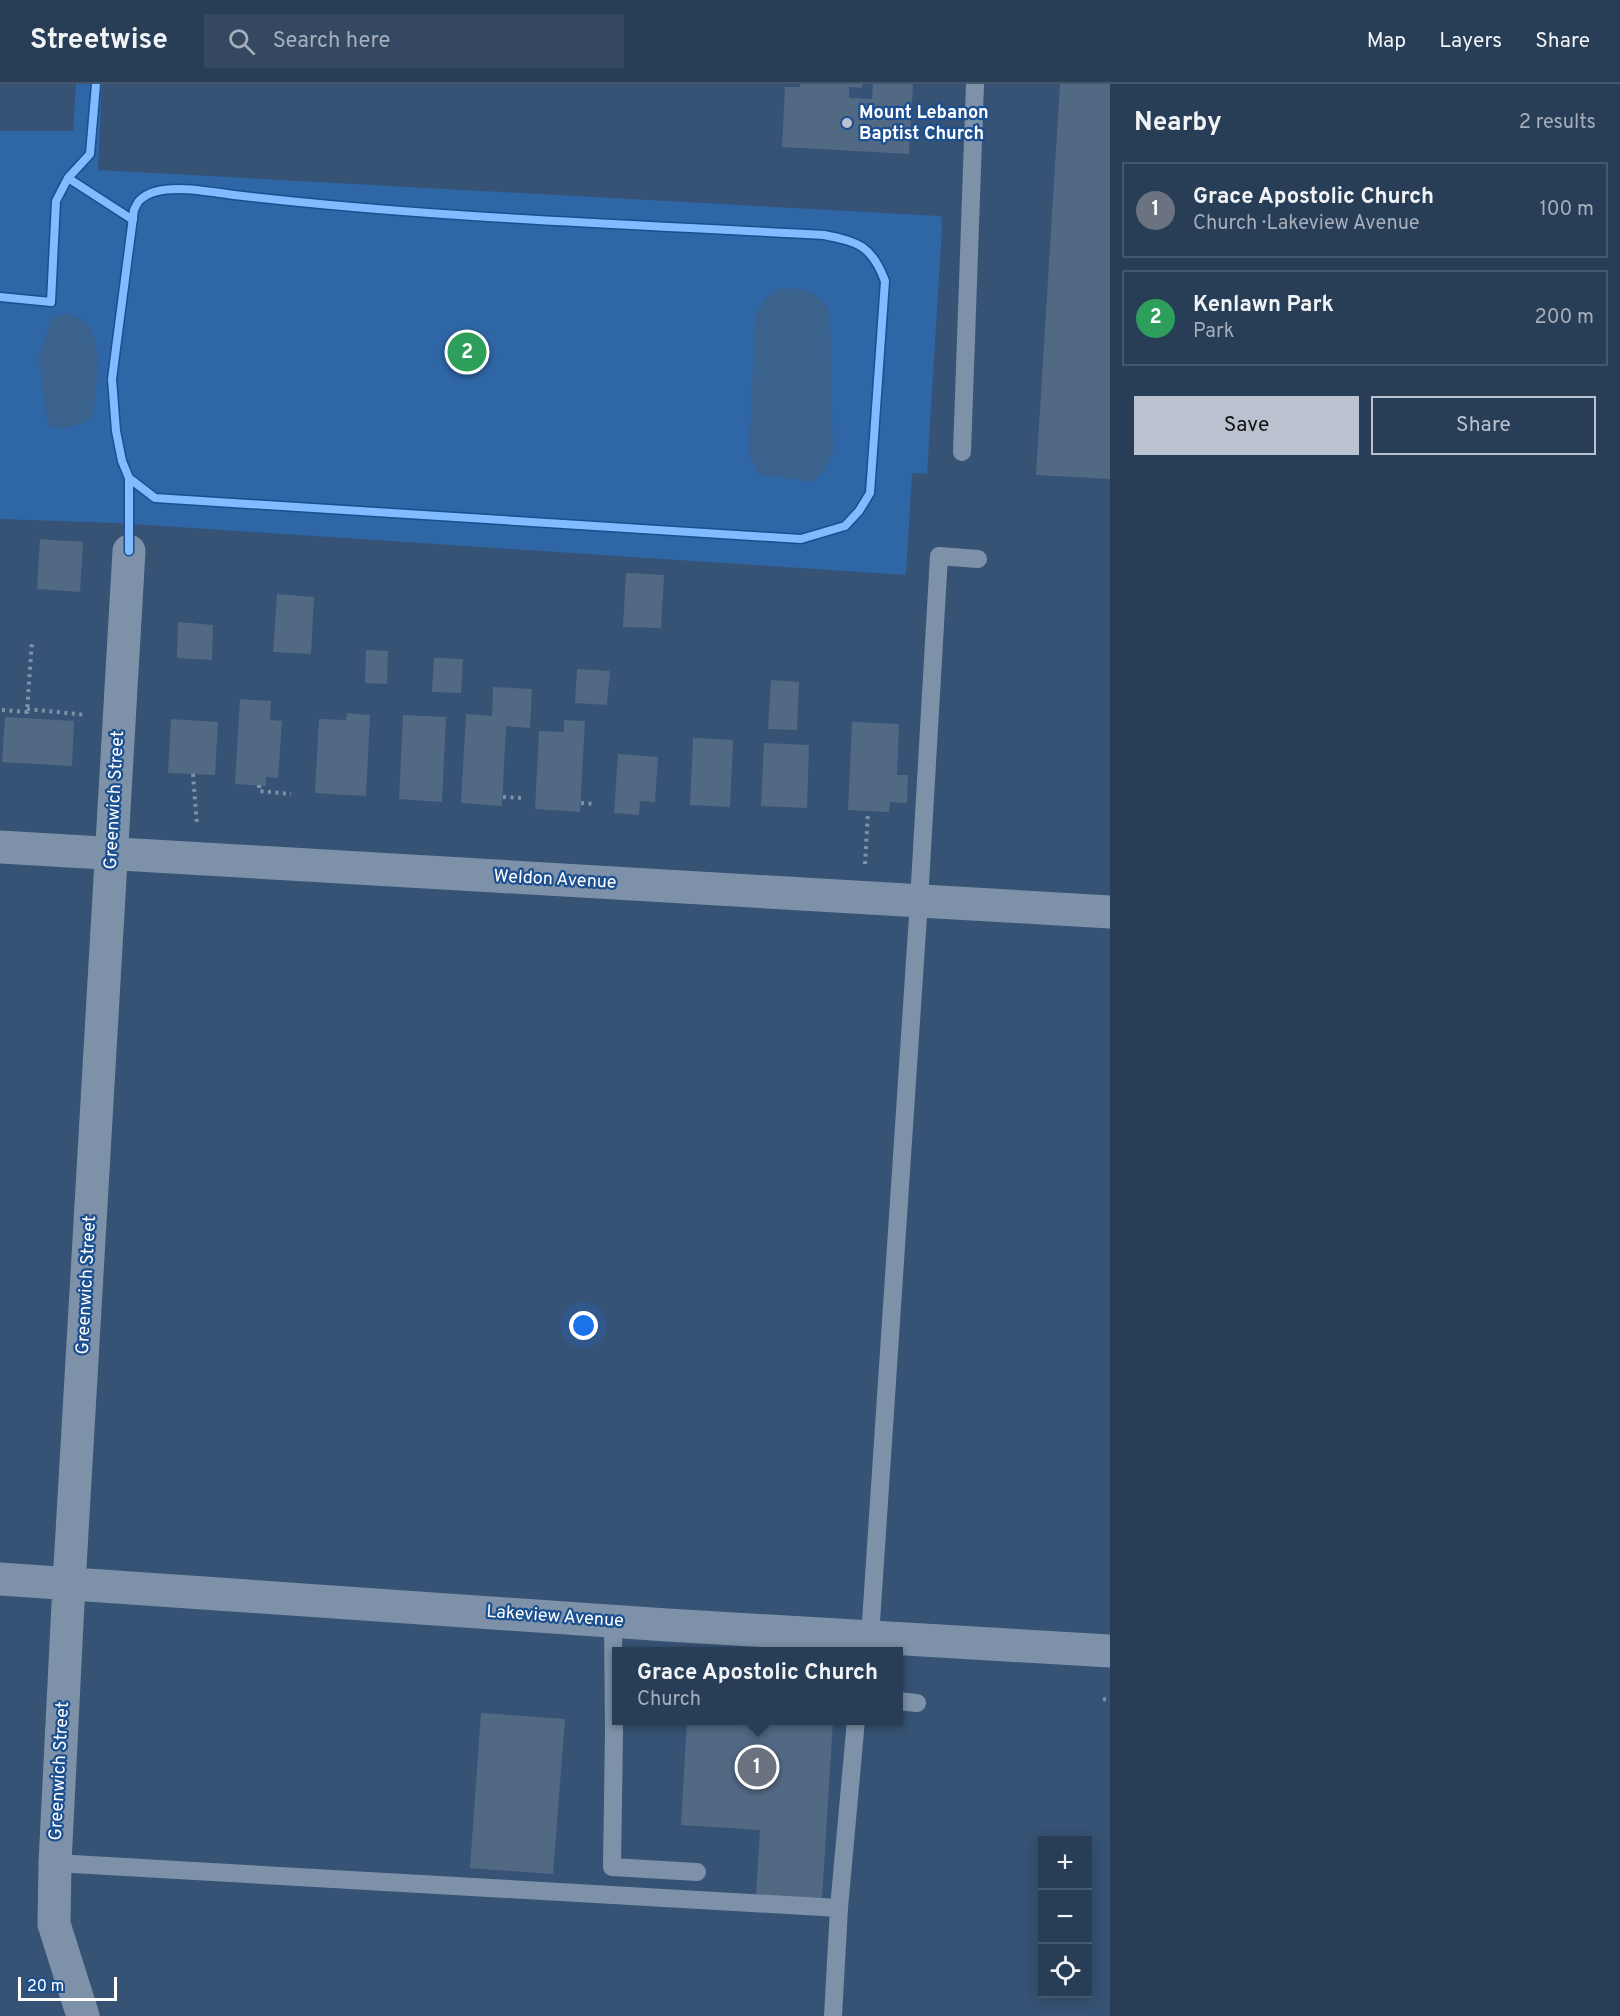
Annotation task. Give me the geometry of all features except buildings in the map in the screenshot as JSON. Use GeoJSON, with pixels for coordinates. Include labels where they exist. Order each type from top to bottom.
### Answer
{"type":"FeatureCollection","features":[{"type":"Feature","properties":{"kind":"street","name":"Greenwich Street"},"geometry":{"type":"LineString","coordinates":[[83,2016],[54,1924],[55,1863],[129,551]]}},
{"type":"Feature","properties":{"kind":"street","name":"Weldon Avenue"},"geometry":{"type":"LineString","coordinates":[[0,847],[1110,912]]}},
{"type":"Feature","properties":{"kind":"street","name":"Lakeview Avenue"},"geometry":{"type":"LineString","coordinates":[[0,1580],[613,1621],[867,1644],[1110,1651]]}},
{"type":"Feature","properties":{"kind":"lane"},"geometry":{"type":"LineString","coordinates":[[962,452],[975,84]]}},
{"type":"Feature","properties":{"kind":"lane"},"geometry":{"type":"LineString","coordinates":[[867,1644],[919,901],[939,556],[978,559]]}},
{"type":"Feature","properties":{"kind":"lane"},"geometry":{"type":"LineString","coordinates":[[613,1621],[613,1647]]}},
{"type":"Feature","properties":{"kind":"lane"},"geometry":{"type":"LineString","coordinates":[[903,1702],[917,1703]]}},
{"type":"Feature","properties":{"kind":"lane"},"geometry":{"type":"LineString","coordinates":[[614,1725],[612,1866],[697,1872]]}},
{"type":"Feature","properties":{"kind":"lane"},"geometry":{"type":"LineString","coordinates":[[833,2016],[839,1908],[856,1725]]}},
{"type":"Feature","properties":{"kind":"lane"},"geometry":{"type":"LineString","coordinates":[[55,1863],[839,1908]]}},
{"type":"Feature","properties":{"kind":"path"},"geometry":{"type":"LineString","coordinates":[[2,710],[27,712],[32,641]]}},
{"type":"Feature","properties":{"kind":"path"},"geometry":{"type":"LineString","coordinates":[[27,709],[120,718]]}},
{"type":"Feature","properties":{"kind":"path"},"geometry":{"type":"LineString","coordinates":[[193,774],[197,816],[194,859]]}},
{"type":"Feature","properties":{"kind":"path"},"geometry":{"type":"LineString","coordinates":[[259,785],[259,791],[291,794]]}},
{"type":"Feature","properties":{"kind":"path"},"geometry":{"type":"LineString","coordinates":[[503,797],[523,798]]}},
{"type":"Feature","properties":{"kind":"path"},"geometry":{"type":"LineString","coordinates":[[581,803],[596,804]]}},
{"type":"Feature","properties":{"kind":"path"},"geometry":{"type":"LineString","coordinates":[[863,898],[868,812]]}},
{"type":"Feature","properties":{"kind":"path"},"geometry":{"type":"LineString","coordinates":[[1103,1699],[1110,1700]]}},
{"type":"Feature","properties":{"kind":"shaded area"},"geometry":{"type":"Polygon","coordinates":[[[76,84],[102,84],[98,170],[941,216],[927,474],[912,473],[906,575],[117,523],[0,519],[0,131],[73,131],[76,84]]]}},
{"type":"Feature","properties":{"kind":"shaded area"},"geometry":{"type":"Polygon","coordinates":[[[779,288],[809,292],[825,304],[830,312],[833,453],[825,469],[814,482],[758,474],[749,456],[755,315],[767,297],[779,288]]]}},
{"type":"Feature","properties":{"kind":"shaded area"},"geometry":{"type":"Polygon","coordinates":[[[66,313],[77,317],[90,330],[95,341],[98,366],[93,417],[77,425],[61,428],[49,426],[39,355],[52,317],[66,313]]]}},
{"type":"Feature","properties":{"kind":"cycle path"},"geometry":{"type":"LineString","coordinates":[[96,84],[90,154],[68,178],[133,220]]}},
{"type":"Feature","properties":{"kind":"cycle path"},"geometry":{"type":"LineString","coordinates":[[0,297],[51,302],[56,201],[68,178]]}},
{"type":"Feature","properties":{"kind":"cycle path"},"geometry":{"type":"LineString","coordinates":[[129,478],[155,498],[801,539],[845,526],[859,511],[870,493],[885,281],[875,260],[863,248],[855,243],[824,235],[455,215],[308,203],[186,189],[161,190],[140,200],[134,210],[112,379],[116,431],[122,461],[129,478],[129,551]]}},
{"type":"Feature","properties":{"kind":"place","name":"Mount Lebanon Baptist Church"},"geometry":{"type":"Point","coordinates":[847,123]}},
{"type":"Feature","properties":{"kind":"place","name":"Kenlawn Park"},"geometry":{"type":"Point","coordinates":[467,352]}},
{"type":"Feature","properties":{"kind":"place","name":"Grace Apostolic Church"},"geometry":{"type":"Point","coordinates":[757,1767]}}]}
